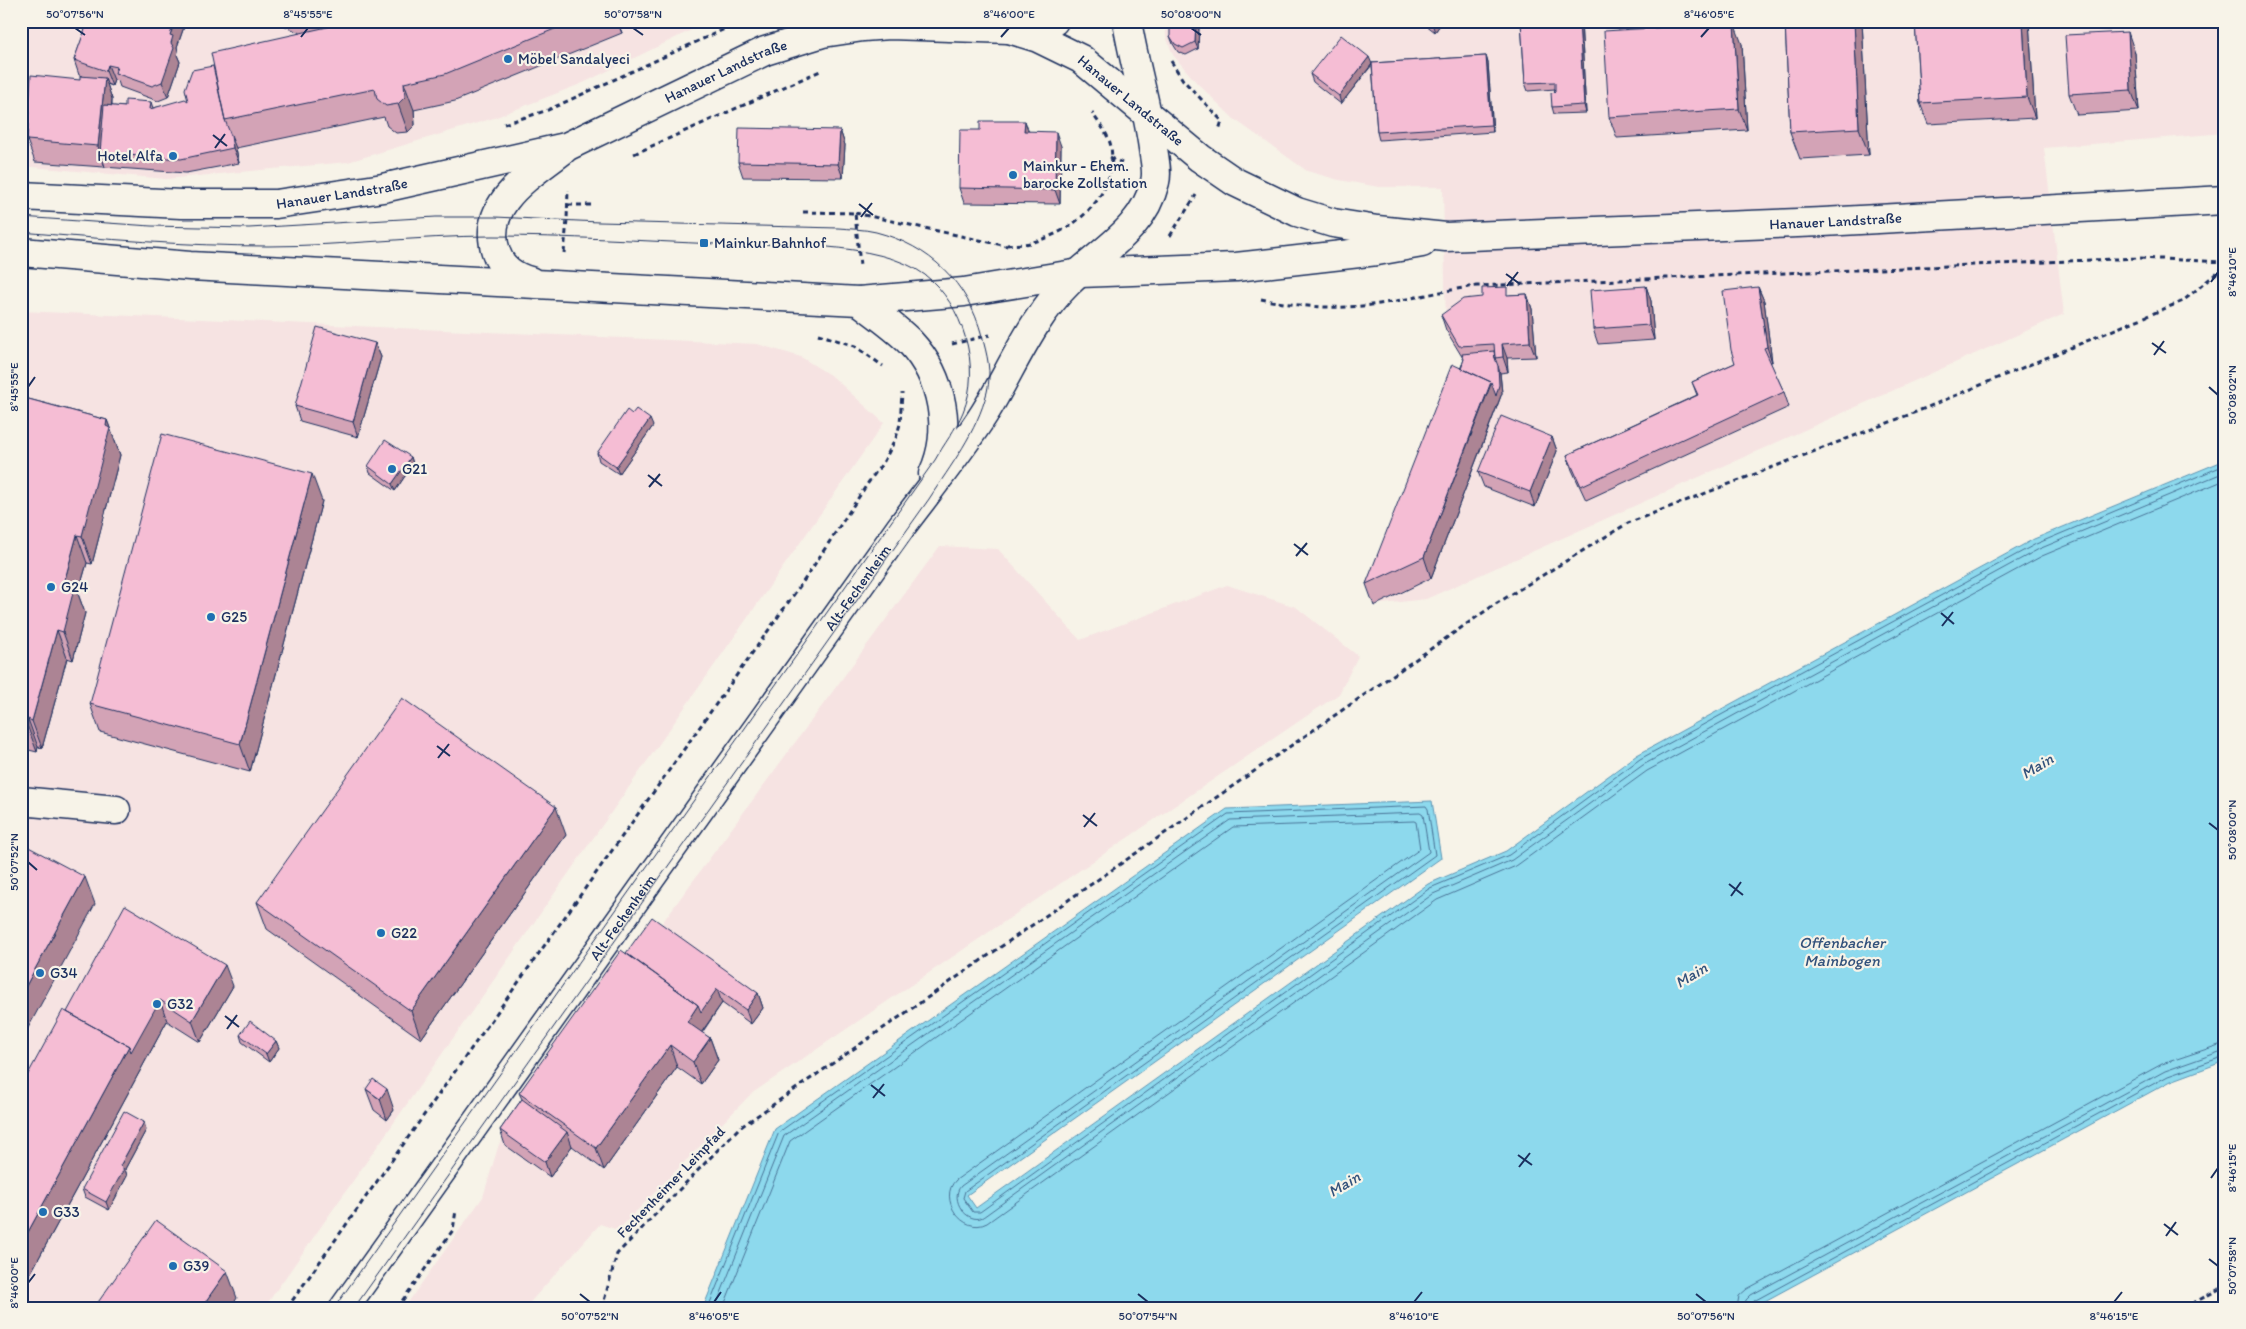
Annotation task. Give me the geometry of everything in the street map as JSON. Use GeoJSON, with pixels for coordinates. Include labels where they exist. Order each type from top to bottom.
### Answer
{"type":"FeatureCollection","features":[{"type":"Feature","properties":{"kind":"main road"},"geometry":{"type":"LineString","coordinates":[[1009,29],[1032,28],[1054,21]]}},
{"type":"Feature","properties":{"kind":"main road","name":"Alt-Fechenheim"},"geometry":{"type":"LineString","coordinates":[[344,1308],[901,527],[966,441],[985,413],[1034,326],[1068,283],[1131,229],[1142,213],[1150,199],[1156,180],[1156,170],[1148,117],[1132,51],[1128,21]]}},
{"type":"Feature","properties":{"kind":"main road","name":"Hanauer Landstraße"},"geometry":{"type":"LineString","coordinates":[[21,196],[181,204],[276,204],[392,186],[566,147],[765,51],[823,33],[890,25],[1009,29],[1038,38],[1081,59],[1101,74],[1148,117],[1200,158],[1235,182],[1297,212],[1333,223],[1446,237]]}},
{"type":"Feature","properties":{"kind":"main road"},"geometry":{"type":"LineString","coordinates":[[559,284],[526,280],[508,271],[498,258],[492,236],[493,225],[502,203],[513,191],[566,147]]}},
{"type":"Feature","properties":{"kind":"main road","name":"Hanauer Landstraße"},"geometry":{"type":"LineString","coordinates":[[21,252],[190,266],[859,300],[964,292],[1080,273],[1236,267],[1377,251],[1446,237],[1823,222],[2225,200]]}},
{"type":"Feature","properties":{"kind":"main road","name":"Alt-Fechenheim"},"geometry":{"type":"LineString","coordinates":[[859,300],[909,341],[919,353],[929,366],[943,408],[944,440],[934,472],[901,527]]}},
{"type":"Feature","properties":{"kind":"main road"},"geometry":{"type":"LineString","coordinates":[[21,801],[116,810]]}},
{"type":"Feature","properties":{"kind":"path"},"geometry":{"type":"LineString","coordinates":[[497,126],[548,110],[742,21]]}},
{"type":"Feature","properties":{"kind":"path"},"geometry":{"type":"LineString","coordinates":[[631,156],[828,68]]}},
{"type":"Feature","properties":{"kind":"path"},"geometry":{"type":"LineString","coordinates":[[803,212],[856,213],[1007,245],[1033,243],[1062,231],[1081,218],[1108,184],[1112,169],[1111,146],[1089,109]]}},
{"type":"Feature","properties":{"kind":"path"},"geometry":{"type":"LineString","coordinates":[[548,110],[566,147],[568,205],[566,238],[559,284]]}},
{"type":"Feature","properties":{"kind":"path"},"geometry":{"type":"LineString","coordinates":[[568,205],[594,205]]}},
{"type":"Feature","properties":{"kind":"path"},"geometry":{"type":"LineString","coordinates":[[856,213],[860,266]]}},
{"type":"Feature","properties":{"kind":"path"},"geometry":{"type":"LineString","coordinates":[[1007,245],[1007,284]]}},
{"type":"Feature","properties":{"kind":"path"},"geometry":{"type":"LineString","coordinates":[[1252,298],[1291,305],[1355,306],[1379,304],[1450,289],[1477,286],[2139,258],[2225,262]]}},
{"type":"Feature","properties":{"kind":"path","name":"Fechenheimer Leinpfad"},"geometry":{"type":"LineString","coordinates":[[602,1308],[617,1254],[738,1129],[1494,605],[1628,523],[1912,414],[2183,301],[2225,266]]}},
{"type":"Feature","properties":{"kind":"path"},"geometry":{"type":"LineString","coordinates":[[919,353],[1034,326]]}},
{"type":"Feature","properties":{"kind":"path"},"geometry":{"type":"LineString","coordinates":[[287,1308],[807,576],[884,461],[896,438],[900,424],[902,391]]}},
{"type":"Feature","properties":{"kind":"path"},"geometry":{"type":"LineString","coordinates":[[2184,1308],[2225,1286]]}},
{"type":"Feature","properties":{"kind":"shaded area"},"geometry":{"type":"Polygon","coordinates":[[[21,21],[710,21],[583,83],[494,118],[348,162],[166,179],[21,166],[21,21]]]}},
{"type":"Feature","properties":{"kind":"shaded area"},"geometry":{"type":"Polygon","coordinates":[[[1165,21],[2225,21],[2225,133],[2044,148],[2064,314],[1426,599],[1374,605],[1465,361],[1446,330],[1443,187],[1379,187],[1339,180],[1307,171],[1234,119],[1197,83],[1173,55],[1166,36],[1165,21]]]}},
{"type":"Feature","properties":{"kind":"shaded area"},"geometry":{"type":"Polygon","coordinates":[[[21,311],[757,344],[801,357],[833,377],[884,423],[264,1308],[21,1308],[21,311]]]}},
{"type":"Feature","properties":{"kind":"shaded area"},"geometry":{"type":"Polygon","coordinates":[[[940,546],[998,549],[1080,640],[1227,585],[1296,607],[1358,656],[1339,694],[751,1094],[618,1230],[600,1224],[525,1308],[404,1308],[483,1197],[499,1144],[940,546]]]}},
{"type":"Feature","properties":{"kind":"water","name":"Offenbacher Mainbogen"},"geometry":{"type":"Polygon","coordinates":[[[2225,460],[2225,1061],[2171,1081],[1752,1308],[703,1308],[775,1129],[1227,809],[1432,801],[1441,858],[967,1195],[976,1208],[1428,884],[1506,851],[1637,755],[2034,539],[2225,460]]]}},
{"type":"Feature","properties":{"kind":"building"},"geometry":{"type":"Polygon","coordinates":[[[88,21],[175,21],[170,35],[173,36],[171,43],[174,48],[162,82],[152,86],[115,73],[117,67],[108,65],[106,71],[74,60],[88,21]]]}},
{"type":"Feature","properties":{"kind":"building"},"geometry":{"type":"Polygon","coordinates":[[[354,21],[574,21],[445,74],[404,83],[405,97],[398,104],[386,106],[377,99],[375,89],[225,120],[211,53],[354,21]]]}},
{"type":"Feature","properties":{"kind":"building"},"geometry":{"type":"Polygon","coordinates":[[[1170,21],[1196,21],[1195,42],[1183,48],[1175,44],[1170,36],[1170,21]]]}},
{"type":"Feature","properties":{"kind":"building"},"geometry":{"type":"Polygon","coordinates":[[[1521,21],[1579,21],[1584,105],[1552,107],[1551,93],[1555,92],[1555,82],[1525,83],[1521,21]]]}},
{"type":"Feature","properties":{"kind":"building"},"geometry":{"type":"Polygon","coordinates":[[[1785,21],[1854,21],[1859,128],[1790,132],[1785,21]]]}},
{"type":"Feature","properties":{"kind":"building"},"geometry":{"type":"Polygon","coordinates":[[[1915,21],[2023,21],[2027,97],[1920,103],[1915,21]]]}},
{"type":"Feature","properties":{"kind":"building"},"geometry":{"type":"Polygon","coordinates":[[[1734,23],[1739,109],[1609,117],[1604,31],[1734,23]]]}},
{"type":"Feature","properties":{"kind":"building"},"geometry":{"type":"Polygon","coordinates":[[[2128,32],[2131,90],[2069,94],[2065,35],[2128,32]]]}},
{"type":"Feature","properties":{"kind":"building"},"geometry":{"type":"Polygon","coordinates":[[[1341,35],[1369,57],[1339,96],[1310,74],[1341,35]]]}},
{"type":"Feature","properties":{"kind":"building"},"geometry":{"type":"Polygon","coordinates":[[[1486,56],[1491,125],[1377,132],[1372,63],[1486,56]]]}},
{"type":"Feature","properties":{"kind":"building"},"geometry":{"type":"Polygon","coordinates":[[[213,66],[233,148],[181,159],[100,153],[104,105],[125,107],[125,100],[151,102],[150,109],[185,99],[188,101],[185,89],[192,70],[213,66]]]}},
{"type":"Feature","properties":{"kind":"building"},"geometry":{"type":"Polygon","coordinates":[[[31,75],[80,80],[80,76],[105,78],[98,146],[27,140],[31,75]]]}},
{"type":"Feature","properties":{"kind":"building","name":"Mainkur - Ehem. barocke Zollstation"},"geometry":{"type":"Polygon","coordinates":[[[980,121],[1025,121],[1024,131],[1056,132],[1055,190],[959,188],[960,130],[980,130],[980,121]]]}},
{"type":"Feature","properties":{"kind":"building"},"geometry":{"type":"Polygon","coordinates":[[[739,128],[840,130],[838,164],[738,162],[739,128]]]}},
{"type":"Feature","properties":{"kind":"building"},"geometry":{"type":"Polygon","coordinates":[[[1646,286],[1649,325],[1593,329],[1590,290],[1646,286]]]}},
{"type":"Feature","properties":{"kind":"building"},"geometry":{"type":"Polygon","coordinates":[[[1507,287],[1507,295],[1527,294],[1530,342],[1502,344],[1503,357],[1495,358],[1494,344],[1459,346],[1441,315],[1463,299],[1482,297],[1482,288],[1507,287]]]}},
{"type":"Feature","properties":{"kind":"building"},"geometry":{"type":"Polygon","coordinates":[[[1758,287],[1767,347],[1764,348],[1784,392],[1581,486],[1567,455],[1698,395],[1692,382],[1735,363],[1731,350],[1723,291],[1758,287]]]}},
{"type":"Feature","properties":{"kind":"building"},"geometry":{"type":"Polygon","coordinates":[[[317,327],[375,343],[353,422],[295,406],[317,327]]]}},
{"type":"Feature","properties":{"kind":"building"},"geometry":{"type":"Polygon","coordinates":[[[1494,351],[1498,366],[1499,385],[1496,396],[1491,382],[1461,368],[1464,359],[1462,354],[1494,351]]]}},
{"type":"Feature","properties":{"kind":"building"},"geometry":{"type":"Polygon","coordinates":[[[1452,364],[1491,382],[1424,557],[1366,584],[1452,364]]]}},
{"type":"Feature","properties":{"kind":"building","name":"G24"},"geometry":{"type":"Polygon","coordinates":[[[21,397],[107,420],[106,426],[110,428],[82,536],[77,535],[64,583],[75,585],[63,632],[57,630],[32,721],[28,719],[27,725],[21,723],[21,397]]]}},
{"type":"Feature","properties":{"kind":"building"},"geometry":{"type":"Polygon","coordinates":[[[636,409],[650,419],[616,467],[597,453],[627,410],[632,414],[636,409]]]}},
{"type":"Feature","properties":{"kind":"building"},"geometry":{"type":"Polygon","coordinates":[[[1501,416],[1552,437],[1530,492],[1478,472],[1501,416]]]}},
{"type":"Feature","properties":{"kind":"building","name":"G25"},"geometry":{"type":"Polygon","coordinates":[[[162,434],[312,474],[240,744],[90,704],[162,434]]]}},
{"type":"Feature","properties":{"kind":"building","name":"G21"},"geometry":{"type":"Polygon","coordinates":[[[385,440],[411,457],[392,484],[368,466],[385,440]]]}},
{"type":"Feature","properties":{"kind":"building"},"geometry":{"type":"Polygon","coordinates":[[[402,698],[556,807],[411,1011],[257,902],[402,698]]]}},
{"type":"Feature","properties":{"kind":"building"},"geometry":{"type":"Polygon","coordinates":[[[21,843],[85,877],[21,995],[21,843]]]}},
{"type":"Feature","properties":{"kind":"building","name":"G32"},"geometry":{"type":"Polygon","coordinates":[[[125,905],[225,965],[192,1021],[160,1000],[131,1052],[129,1046],[67,1012],[125,905]]]}},
{"type":"Feature","properties":{"kind":"building"},"geometry":{"type":"Polygon","coordinates":[[[652,917],[758,993],[746,1010],[717,989],[701,1012],[698,1005],[626,953],[652,917]]]}},
{"type":"Feature","properties":{"kind":"building"},"geometry":{"type":"Polygon","coordinates":[[[621,950],[698,1005],[687,1022],[710,1038],[693,1062],[670,1045],[596,1148],[519,1093],[621,950]]]}},
{"type":"Feature","properties":{"kind":"building","name":"G33"},"geometry":{"type":"Polygon","coordinates":[[[63,1010],[129,1046],[21,1245],[21,1087],[63,1010]]]}},
{"type":"Feature","properties":{"kind":"building"},"geometry":{"type":"Polygon","coordinates":[[[250,1021],[276,1041],[266,1054],[240,1035],[250,1021]]]}},
{"type":"Feature","properties":{"kind":"building"},"geometry":{"type":"Polygon","coordinates":[[[373,1079],[387,1089],[380,1099],[366,1089],[373,1079]]]}},
{"type":"Feature","properties":{"kind":"building"},"geometry":{"type":"Polygon","coordinates":[[[522,1099],[567,1132],[545,1162],[500,1130],[522,1099]]]}},
{"type":"Feature","properties":{"kind":"building"},"geometry":{"type":"Polygon","coordinates":[[[124,1111],[144,1122],[120,1166],[124,1169],[106,1202],[82,1189],[124,1111]]]}},
{"type":"Feature","properties":{"kind":"building"},"geometry":{"type":"Polygon","coordinates":[[[156,1220],[227,1271],[201,1308],[94,1308],[156,1220]]]}},
{"type":"Feature","properties":{"kind":"tram line"},"geometry":{"type":"LineString","coordinates":[[21,217],[151,226],[249,228],[436,217],[495,217],[867,230],[895,238],[913,247],[930,257],[944,269],[957,283],[967,299],[976,317],[982,336],[989,371],[987,392],[977,421],[954,461],[929,499],[354,1308]]}},
{"type":"Feature","properties":{"kind":"tram line"},"geometry":{"type":"LineString","coordinates":[[21,232],[144,242],[237,246],[296,246],[492,236],[796,245],[854,250],[905,264],[925,275],[950,302],[959,319],[965,338],[969,357],[970,376],[968,394],[963,412],[935,460],[334,1308]]}},
{"type":"Feature","properties":{"kind":"place","name":"Möbel Sandalyeci"},"geometry":{"type":"Point","coordinates":[508,59]}},
{"type":"Feature","properties":{"kind":"place","name":"Hotel Alfa"},"geometry":{"type":"Point","coordinates":[173,156]}},
{"type":"Feature","properties":{"kind":"place","name":"Mainkur - Ehem. barocke Zollstation"},"geometry":{"type":"Point","coordinates":[1013,175]}},
{"type":"Feature","properties":{"kind":"place","name":"Mainkur Bahnhof"},"geometry":{"type":"Point","coordinates":[704,243]}},
{"type":"Feature","properties":{"kind":"place","name":"G21"},"geometry":{"type":"Point","coordinates":[392,469]}},
{"type":"Feature","properties":{"kind":"place","name":"G24"},"geometry":{"type":"Point","coordinates":[51,587]}},
{"type":"Feature","properties":{"kind":"place","name":"G25"},"geometry":{"type":"Point","coordinates":[211,617]}},
{"type":"Feature","properties":{"kind":"place","name":"G22"},"geometry":{"type":"Point","coordinates":[381,933]}},
{"type":"Feature","properties":{"kind":"place","name":"G34"},"geometry":{"type":"Point","coordinates":[40,973]}},
{"type":"Feature","properties":{"kind":"place","name":"G32"},"geometry":{"type":"Point","coordinates":[157,1004]}},
{"type":"Feature","properties":{"kind":"place","name":"G33"},"geometry":{"type":"Point","coordinates":[43,1212]}},
{"type":"Feature","properties":{"kind":"place","name":"G39"},"geometry":{"type":"Point","coordinates":[173,1266]}},
{"type":"Feature","properties":{"kind":"water label","name":"Main"},"geometry":{"type":"Point","coordinates":[2037,766]}},
{"type":"Feature","properties":{"kind":"water label","name":"Main"},"geometry":{"type":"Point","coordinates":[1691,975]}},
{"type":"Feature","properties":{"kind":"water label","name":"Main"},"geometry":{"type":"Point","coordinates":[1344,1184]}}]}
